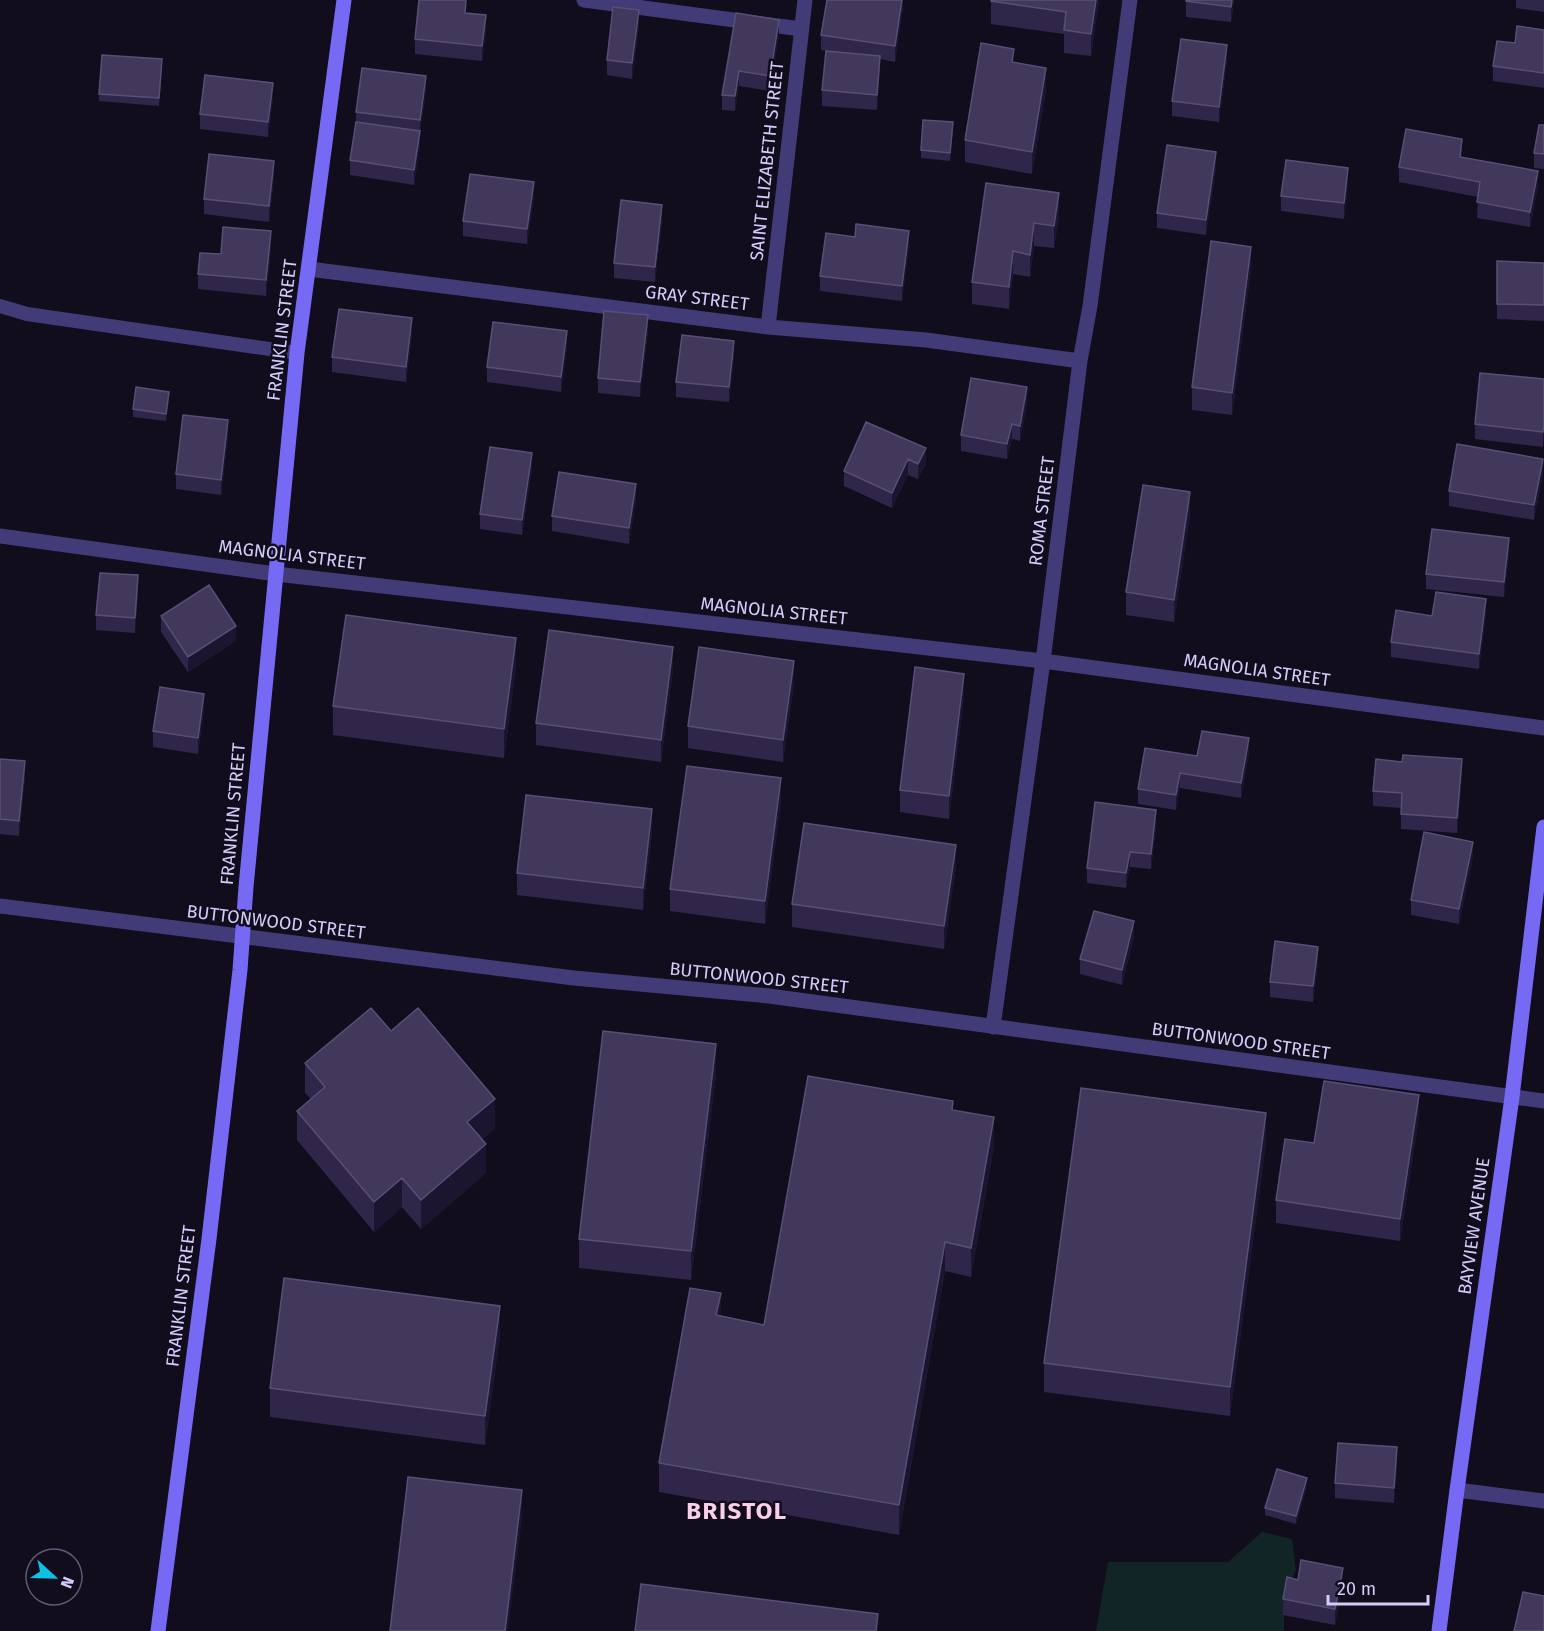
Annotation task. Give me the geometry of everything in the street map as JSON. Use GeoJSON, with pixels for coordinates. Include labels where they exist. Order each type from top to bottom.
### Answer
{"type":"FeatureCollection","features":[{"type":"Feature","properties":{"kind":"street","name":"FRANKLIN STREET"},"geometry":{"type":"LineString","coordinates":[[158,1631],[209,1239],[240,970],[297,353],[344,0]]}},
{"type":"Feature","properties":{"kind":"street"},"geometry":{"type":"LineString","coordinates":[[584,0],[801,29]]}},
{"type":"Feature","properties":{"kind":"street","name":"SAINT ELIZABETH STREET"},"geometry":{"type":"LineString","coordinates":[[768,327],[805,0]]}},
{"type":"Feature","properties":{"kind":"street","name":"ROMA STREET"},"geometry":{"type":"LineString","coordinates":[[993,1027],[1043,661],[1080,361],[1090,306],[1131,0]]}},
{"type":"Feature","properties":{"kind":"street","name":"GRAY STREET"},"geometry":{"type":"LineString","coordinates":[[309,269],[768,327],[926,340],[1080,361]]}},
{"type":"Feature","properties":{"kind":"street","name":"MAGNOLIA STREET"},"geometry":{"type":"LineString","coordinates":[[0,536],[276,574],[1043,661],[1544,728]]}},
{"type":"Feature","properties":{"kind":"street","name":"BAYVIEW AVENUE"},"geometry":{"type":"LineString","coordinates":[[1439,1631],[1512,1097],[1544,827]]}},
{"type":"Feature","properties":{"kind":"street","name":"BUTTONWOOD STREET"},"geometry":{"type":"LineString","coordinates":[[0,906],[574,978],[768,996],[1544,1101]]}},
{"type":"Feature","properties":{"kind":"street"},"geometry":{"type":"LineString","coordinates":[[1457,1490],[1544,1501]]}},
{"type":"Feature","properties":{"kind":"lane"},"geometry":{"type":"LineString","coordinates":[[0,306],[27,314],[297,353]]}},
{"type":"Feature","properties":{"kind":"green space"},"geometry":{"type":"Polygon","coordinates":[[[1262,1532],[1292,1539],[1296,1570],[1284,1601],[1284,1631],[1096,1631],[1108,1562],[1228,1562],[1262,1532]]]}},
{"type":"Feature","properties":{"kind":"building"},"geometry":{"type":"Polygon","coordinates":[[[419,0],[466,0],[465,13],[486,15],[482,46],[415,39],[419,0]]]}},
{"type":"Feature","properties":{"kind":"building"},"geometry":{"type":"Polygon","coordinates":[[[827,0],[902,0],[895,46],[821,35],[827,0]]]}},
{"type":"Feature","properties":{"kind":"building"},"geometry":{"type":"Polygon","coordinates":[[[991,0],[1096,0],[1091,34],[1064,30],[1066,12],[991,0]]]}},
{"type":"Feature","properties":{"kind":"building"},"geometry":{"type":"Polygon","coordinates":[[[1186,0],[1232,0],[1231,7],[1186,0]]]}},
{"type":"Feature","properties":{"kind":"building"},"geometry":{"type":"Polygon","coordinates":[[[613,7],[639,10],[632,63],[607,60],[613,7]]]}},
{"type":"Feature","properties":{"kind":"building"},"geometry":{"type":"Polygon","coordinates":[[[736,13],[779,20],[770,76],[739,71],[735,96],[722,95],[736,13]]]}},
{"type":"Feature","properties":{"kind":"building"},"geometry":{"type":"Polygon","coordinates":[[[1517,26],[1544,30],[1544,73],[1493,66],[1497,41],[1515,43],[1517,26]]]}},
{"type":"Feature","properties":{"kind":"building"},"geometry":{"type":"Polygon","coordinates":[[[1181,39],[1227,45],[1219,107],[1172,101],[1181,39]]]}},
{"type":"Feature","properties":{"kind":"building"},"geometry":{"type":"Polygon","coordinates":[[[981,43],[1014,49],[1012,62],[1046,68],[1032,152],[965,140],[981,43]]]}},
{"type":"Feature","properties":{"kind":"building"},"geometry":{"type":"Polygon","coordinates":[[[826,51],[880,56],[877,95],[822,90],[826,51]]]}},
{"type":"Feature","properties":{"kind":"building"},"geometry":{"type":"Polygon","coordinates":[[[102,55],[162,59],[159,98],[99,94],[102,55]]]}},
{"type":"Feature","properties":{"kind":"building"},"geometry":{"type":"Polygon","coordinates":[[[362,68],[426,76],[420,120],[356,112],[362,68]]]}},
{"type":"Feature","properties":{"kind":"building"},"geometry":{"type":"Polygon","coordinates":[[[205,75],[273,83],[268,122],[200,114],[205,75]]]}},
{"type":"Feature","properties":{"kind":"building"},"geometry":{"type":"Polygon","coordinates":[[[923,120],[953,122],[950,153],[921,150],[923,120]]]}},
{"type":"Feature","properties":{"kind":"building"},"geometry":{"type":"Polygon","coordinates":[[[356,122],[420,131],[414,170],[350,160],[356,122]]]}},
{"type":"Feature","properties":{"kind":"building"},"geometry":{"type":"Polygon","coordinates":[[[1539,125],[1544,125],[1544,154],[1534,153],[1539,125]]]}},
{"type":"Feature","properties":{"kind":"building"},"geometry":{"type":"Polygon","coordinates":[[[1406,129],[1462,139],[1460,157],[1538,171],[1530,212],[1477,202],[1480,182],[1399,167],[1406,129]]]}},
{"type":"Feature","properties":{"kind":"building"},"geometry":{"type":"Polygon","coordinates":[[[1167,145],[1216,152],[1206,220],[1157,213],[1167,145]]]}},
{"type":"Feature","properties":{"kind":"building"},"geometry":{"type":"Polygon","coordinates":[[[209,154],[274,161],[269,206],[204,199],[209,154]]]}},
{"type":"Feature","properties":{"kind":"building"},"geometry":{"type":"Polygon","coordinates":[[[1286,160],[1348,168],[1344,203],[1281,196],[1286,160]]]}},
{"type":"Feature","properties":{"kind":"building"},"geometry":{"type":"Polygon","coordinates":[[[470,174],[534,182],[527,229],[463,221],[470,174]]]}},
{"type":"Feature","properties":{"kind":"building"},"geometry":{"type":"Polygon","coordinates":[[[986,183],[1059,193],[1054,226],[1034,223],[1030,255],[1013,251],[1009,287],[972,282],[986,183]]]}},
{"type":"Feature","properties":{"kind":"building"},"geometry":{"type":"Polygon","coordinates":[[[621,200],[662,205],[655,267],[614,263],[621,200]]]}},
{"type":"Feature","properties":{"kind":"building"},"geometry":{"type":"Polygon","coordinates":[[[856,224],[909,231],[902,286],[820,276],[826,233],[855,237],[856,224]]]}},
{"type":"Feature","properties":{"kind":"building"},"geometry":{"type":"Polygon","coordinates":[[[223,227],[271,231],[266,280],[198,274],[200,253],[221,254],[223,227]]]}},
{"type":"Feature","properties":{"kind":"building"},"geometry":{"type":"Polygon","coordinates":[[[1211,241],[1251,247],[1232,393],[1192,387],[1211,241]]]}},
{"type":"Feature","properties":{"kind":"building"},"geometry":{"type":"Polygon","coordinates":[[[1497,261],[1544,263],[1544,305],[1497,304],[1497,261]]]}},
{"type":"Feature","properties":{"kind":"building"},"geometry":{"type":"Polygon","coordinates":[[[339,309],[412,318],[406,367],[332,357],[339,309]]]}},
{"type":"Feature","properties":{"kind":"building"},"geometry":{"type":"Polygon","coordinates":[[[604,311],[648,315],[640,382],[598,378],[604,311]]]}},
{"type":"Feature","properties":{"kind":"building"},"geometry":{"type":"Polygon","coordinates":[[[493,322],[567,331],[561,377],[487,367],[493,322]]]}},
{"type":"Feature","properties":{"kind":"building"},"geometry":{"type":"Polygon","coordinates":[[[682,335],[734,341],[729,387],[676,382],[682,335]]]}},
{"type":"Feature","properties":{"kind":"building"},"geometry":{"type":"Polygon","coordinates":[[[1480,373],[1544,379],[1543,432],[1475,424],[1480,373]]]}},
{"type":"Feature","properties":{"kind":"building"},"geometry":{"type":"Polygon","coordinates":[[[971,378],[1027,387],[1020,426],[1012,424],[1007,444],[961,435],[971,378]]]}},
{"type":"Feature","properties":{"kind":"building"},"geometry":{"type":"Polygon","coordinates":[[[136,387],[169,392],[166,414],[133,409],[136,387]]]}},
{"type":"Feature","properties":{"kind":"building"},"geometry":{"type":"Polygon","coordinates":[[[183,415],[228,420],[221,480],[176,474],[183,415]]]}},
{"type":"Feature","properties":{"kind":"building"},"geometry":{"type":"Polygon","coordinates":[[[866,422],[926,448],[918,464],[908,459],[892,493],[844,471],[866,422]]]}},
{"type":"Feature","properties":{"kind":"building"},"geometry":{"type":"Polygon","coordinates":[[[1457,444],[1543,459],[1534,505],[1449,491],[1457,444]]]}},
{"type":"Feature","properties":{"kind":"building"},"geometry":{"type":"Polygon","coordinates":[[[490,447],[532,453],[522,520],[480,514],[490,447]]]}},
{"type":"Feature","properties":{"kind":"building"},"geometry":{"type":"Polygon","coordinates":[[[559,472],[636,484],[629,528],[552,516],[559,472]]]}},
{"type":"Feature","properties":{"kind":"building"},"geometry":{"type":"Polygon","coordinates":[[[1143,485],[1190,492],[1174,600],[1126,592],[1143,485]]]}},
{"type":"Feature","properties":{"kind":"building"},"geometry":{"type":"Polygon","coordinates":[[[1432,529],[1509,538],[1504,582],[1426,574],[1432,529]]]}},
{"type":"Feature","properties":{"kind":"building"},"geometry":{"type":"Polygon","coordinates":[[[100,573],[138,575],[135,618],[96,615],[100,573]]]}},
{"type":"Feature","properties":{"kind":"building"},"geometry":{"type":"Polygon","coordinates":[[[209,585],[236,626],[188,657],[161,616],[209,585]]]}},
{"type":"Feature","properties":{"kind":"building"},"geometry":{"type":"Polygon","coordinates":[[[1436,592],[1486,599],[1479,654],[1391,642],[1396,610],[1432,616],[1436,592]]]}},
{"type":"Feature","properties":{"kind":"building"},"geometry":{"type":"Polygon","coordinates":[[[346,615],[516,638],[504,729],[333,706],[346,615]]]}},
{"type":"Feature","properties":{"kind":"building"},"geometry":{"type":"Polygon","coordinates":[[[549,630],[673,647],[661,740],[536,723],[549,630]]]}},
{"type":"Feature","properties":{"kind":"building"},"geometry":{"type":"Polygon","coordinates":[[[699,647],[794,661],[783,740],[688,726],[699,647]]]}},
{"type":"Feature","properties":{"kind":"building"},"geometry":{"type":"Polygon","coordinates":[[[915,667],[964,674],[949,796],[900,790],[915,667]]]}},
{"type":"Feature","properties":{"kind":"building"},"geometry":{"type":"Polygon","coordinates":[[[160,687],[204,694],[198,738],[153,731],[160,687]]]}},
{"type":"Feature","properties":{"kind":"building"},"geometry":{"type":"Polygon","coordinates":[[[1202,731],[1249,738],[1241,783],[1180,773],[1176,795],[1138,789],[1145,748],[1197,756],[1202,731]]]}},
{"type":"Feature","properties":{"kind":"building"},"geometry":{"type":"Polygon","coordinates":[[[1403,755],[1462,759],[1457,818],[1401,814],[1402,793],[1373,791],[1376,759],[1402,762],[1403,755]]]}},
{"type":"Feature","properties":{"kind":"building"},"geometry":{"type":"Polygon","coordinates":[[[0,759],[25,761],[19,821],[0,819],[0,759]]]}},
{"type":"Feature","properties":{"kind":"building"},"geometry":{"type":"Polygon","coordinates":[[[687,766],[781,778],[765,901],[670,889],[687,766]]]}},
{"type":"Feature","properties":{"kind":"building"},"geometry":{"type":"Polygon","coordinates":[[[526,795],[652,809],[643,888],[517,873],[526,795]]]}},
{"type":"Feature","properties":{"kind":"building"},"geometry":{"type":"Polygon","coordinates":[[[1095,802],[1156,810],[1151,854],[1130,852],[1126,873],[1087,868],[1095,802]]]}},
{"type":"Feature","properties":{"kind":"building"},"geometry":{"type":"Polygon","coordinates":[[[804,823],[956,845],[944,926],[792,904],[804,823]]]}},
{"type":"Feature","properties":{"kind":"building"},"geometry":{"type":"Polygon","coordinates":[[[1424,832],[1473,842],[1459,909],[1411,900],[1424,832]]]}},
{"type":"Feature","properties":{"kind":"building"},"geometry":{"type":"Polygon","coordinates":[[[1094,911],[1134,921],[1122,970],[1080,959],[1094,911]]]}},
{"type":"Feature","properties":{"kind":"building"},"geometry":{"type":"Polygon","coordinates":[[[1275,941],[1318,947],[1313,986],[1270,982],[1275,941]]]}},
{"type":"Feature","properties":{"kind":"building"},"geometry":{"type":"Polygon","coordinates":[[[371,1008],[391,1031],[418,1008],[495,1099],[467,1122],[486,1144],[421,1200],[402,1178],[374,1202],[297,1111],[325,1087],[305,1063],[371,1008]]]}},
{"type":"Feature","properties":{"kind":"building"},"geometry":{"type":"Polygon","coordinates":[[[603,1031],[716,1044],[691,1251],[579,1239],[603,1031]]]}},
{"type":"Feature","properties":{"kind":"building"},"geometry":{"type":"Polygon","coordinates":[[[808,1076],[953,1101],[952,1110],[994,1117],[971,1248],[945,1242],[899,1505],[659,1463],[690,1288],[721,1293],[716,1315],[764,1325],[808,1076]]]}},
{"type":"Feature","properties":{"kind":"building"},"geometry":{"type":"Polygon","coordinates":[[[1324,1081],[1419,1095],[1400,1219],[1276,1200],[1285,1139],[1314,1143],[1324,1081]]]}},
{"type":"Feature","properties":{"kind":"building"},"geometry":{"type":"Polygon","coordinates":[[[1081,1088],[1266,1113],[1230,1387],[1044,1363],[1081,1088]]]}},
{"type":"Feature","properties":{"kind":"building"},"geometry":{"type":"Polygon","coordinates":[[[284,1278],[500,1306],[485,1416],[270,1388],[284,1278]]]}},
{"type":"Feature","properties":{"kind":"building"},"geometry":{"type":"Polygon","coordinates":[[[1338,1443],[1397,1447],[1394,1488],[1335,1483],[1338,1443]]]}},
{"type":"Feature","properties":{"kind":"building"},"geometry":{"type":"Polygon","coordinates":[[[1277,1469],[1307,1478],[1296,1516],[1265,1508],[1277,1469]]]}},
{"type":"Feature","properties":{"kind":"building"},"geometry":{"type":"Polygon","coordinates":[[[408,1477],[522,1490],[505,1631],[390,1631],[408,1477]]]}},
{"type":"Feature","properties":{"kind":"building"},"geometry":{"type":"Polygon","coordinates":[[[1301,1560],[1343,1568],[1335,1609],[1283,1599],[1287,1577],[1298,1580],[1301,1560]]]}},
{"type":"Feature","properties":{"kind":"building"},"geometry":{"type":"Polygon","coordinates":[[[641,1584],[878,1614],[876,1631],[635,1631],[641,1584]]]}},
{"type":"Feature","properties":{"kind":"building"},"geometry":{"type":"Polygon","coordinates":[[[1523,1592],[1544,1596],[1544,1631],[1514,1631],[1523,1592]]]}},
{"type":"Feature","properties":{"kind":"district","name":"BRISTOL"},"geometry":{"type":"Point","coordinates":[737,1511]}}]}
